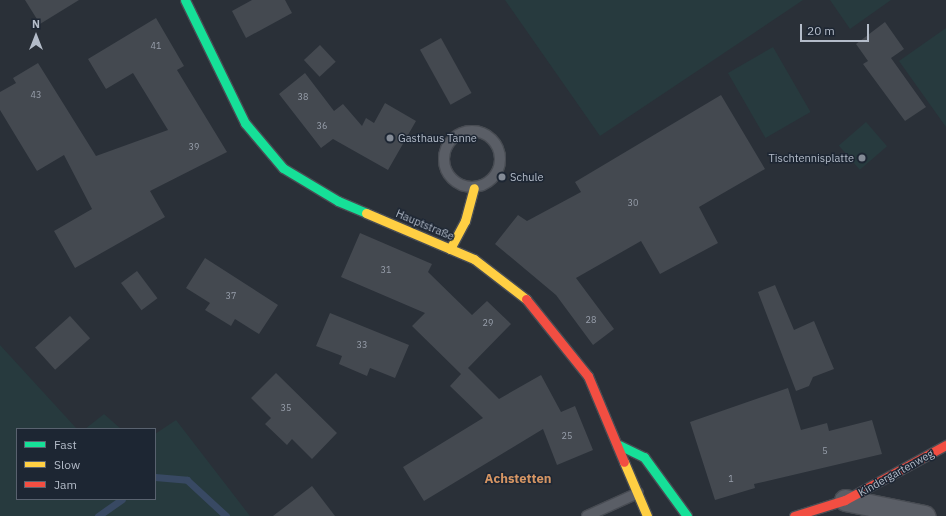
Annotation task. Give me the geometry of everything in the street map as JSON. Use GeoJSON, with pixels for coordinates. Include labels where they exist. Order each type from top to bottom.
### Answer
{"type":"FeatureCollection","features":[{"type":"Feature","properties":{"kind":"street","name":"Hauptstraße"},"geometry":{"type":"LineString","coordinates":[[185,0],[245,123],[283,168],[338,201],[474,259],[509,283],[559,336],[588,376],[619,446],[647,516]]}},
{"type":"Feature","properties":{"kind":"street"},"geometry":{"type":"LineString","coordinates":[[450,249],[465,221],[474,188]]}},
{"type":"Feature","properties":{"kind":"street","name":"Kindergartenweg"},"geometry":{"type":"LineString","coordinates":[[794,516],[845,500],[946,445]]}},
{"type":"Feature","properties":{"kind":"street"},"geometry":{"type":"LineString","coordinates":[[619,446],[644,457],[687,516]]}},
{"type":"Feature","properties":{"kind":"street","name":"Kindergartenweg"},"geometry":{"type":"LineString","coordinates":[[845,500],[924,516]]}},
{"type":"Feature","properties":{"kind":"lane"},"geometry":{"type":"LineString","coordinates":[[467,130],[485,133],[497,145],[501,162],[490,181],[474,188],[457,184],[445,171],[443,153],[452,138],[467,130]]}},
{"type":"Feature","properties":{"kind":"lane"},"geometry":{"type":"LineString","coordinates":[[587,516],[638,493]]}},
{"type":"Feature","properties":{"kind":"green space"},"geometry":{"type":"Polygon","coordinates":[[[505,0],[803,0],[600,136],[505,0]]]}},
{"type":"Feature","properties":{"kind":"green space"},"geometry":{"type":"Polygon","coordinates":[[[830,0],[891,0],[850,29],[830,0]]]}},
{"type":"Feature","properties":{"kind":"green space"},"geometry":{"type":"Polygon","coordinates":[[[946,28],[946,127],[899,61],[946,28]]]}},
{"type":"Feature","properties":{"kind":"green space"},"geometry":{"type":"Polygon","coordinates":[[[773,47],[810,112],[765,138],[728,73],[773,47]]]}},
{"type":"Feature","properties":{"kind":"green space","name":"Tischtennisplatte"},"geometry":{"type":"Polygon","coordinates":[[[866,122],[887,146],[860,170],[839,146],[866,122]]]}},
{"type":"Feature","properties":{"kind":"green space"},"geometry":{"type":"Polygon","coordinates":[[[0,345],[76,428],[16,428],[16,500],[156,500],[156,433],[176,420],[250,516],[0,516],[0,345]]]}},
{"type":"Feature","properties":{"kind":"green space"},"geometry":{"type":"Polygon","coordinates":[[[104,414],[120,428],[86,428],[104,414]]]}},
{"type":"Feature","properties":{"kind":"building"},"geometry":{"type":"Polygon","coordinates":[[[25,0],[79,0],[40,24],[25,0]]]}},
{"type":"Feature","properties":{"kind":"building"},"geometry":{"type":"Polygon","coordinates":[[[252,0],[285,0],[292,13],[246,38],[232,11],[252,0]]]}},
{"type":"Feature","properties":{"kind":"building"},"geometry":{"type":"Polygon","coordinates":[[[156,18],[184,66],[177,70],[227,152],[150,191],[165,217],[75,268],[54,231],[92,209],[64,155],[37,171],[0,110],[0,92],[16,83],[13,78],[38,63],[96,156],[168,130],[133,73],[106,89],[88,59],[156,18]]]}},
{"type":"Feature","properties":{"kind":"building"},"geometry":{"type":"Polygon","coordinates":[[[885,22],[904,49],[891,58],[926,107],[905,121],[863,64],[868,61],[856,44],[885,22]]]}},
{"type":"Feature","properties":{"kind":"building"},"geometry":{"type":"Polygon","coordinates":[[[441,38],[472,93],[451,105],[420,50],[441,38]]]}},
{"type":"Feature","properties":{"kind":"building"},"geometry":{"type":"Polygon","coordinates":[[[320,45],[336,62],[320,77],[304,60],[320,45]]]}},
{"type":"Feature","properties":{"kind":"building"},"geometry":{"type":"Polygon","coordinates":[[[305,73],[334,111],[343,104],[362,126],[366,118],[374,123],[385,103],[416,121],[388,170],[333,139],[321,148],[279,94],[305,73]]]}},
{"type":"Feature","properties":{"kind":"building"},"geometry":{"type":"Polygon","coordinates":[[[721,95],[765,169],[699,207],[718,243],[660,274],[641,241],[576,278],[614,329],[593,345],[556,295],[495,244],[518,215],[527,221],[581,192],[575,182],[721,95]]]}},
{"type":"Feature","properties":{"kind":"building"},"geometry":{"type":"Polygon","coordinates":[[[360,233],[432,264],[428,272],[472,315],[487,301],[511,324],[468,368],[499,399],[541,375],[561,412],[575,406],[593,450],[557,465],[543,429],[424,501],[403,467],[483,418],[450,386],[461,374],[412,326],[425,313],[341,277],[360,233]]]}},
{"type":"Feature","properties":{"kind":"building"},"geometry":{"type":"Polygon","coordinates":[[[205,258],[278,305],[259,334],[235,319],[231,326],[205,310],[210,303],[186,288],[205,258]]]}},
{"type":"Feature","properties":{"kind":"building"},"geometry":{"type":"Polygon","coordinates":[[[137,271],[157,298],[141,310],[121,283],[137,271]]]}},
{"type":"Feature","properties":{"kind":"building"},"geometry":{"type":"Polygon","coordinates":[[[775,285],[794,330],[814,321],[834,369],[813,377],[809,386],[796,391],[758,292],[775,285]]]}},
{"type":"Feature","properties":{"kind":"building"},"geometry":{"type":"Polygon","coordinates":[[[330,313],[409,345],[395,378],[370,368],[367,376],[339,364],[342,356],[316,346],[330,313]]]}},
{"type":"Feature","properties":{"kind":"building"},"geometry":{"type":"Polygon","coordinates":[[[70,316],[90,338],[55,370],[35,347],[70,316]]]}},
{"type":"Feature","properties":{"kind":"building"},"geometry":{"type":"Polygon","coordinates":[[[276,373],[337,433],[312,459],[292,439],[287,445],[265,424],[271,418],[251,398],[276,373]]]}},
{"type":"Feature","properties":{"kind":"building"},"geometry":{"type":"Polygon","coordinates":[[[788,388],[801,430],[827,423],[829,431],[872,420],[882,454],[754,484],[755,488],[715,500],[690,422],[788,388]]]}},
{"type":"Feature","properties":{"kind":"building"},"geometry":{"type":"Polygon","coordinates":[[[312,486],[335,516],[273,516],[312,486]]]}},
{"type":"Feature","properties":{"kind":"waterway"},"geometry":{"type":"LineString","coordinates":[[156,477],[187,480],[226,516]]}},
{"type":"Feature","properties":{"kind":"waterway"},"geometry":{"type":"LineString","coordinates":[[98,516],[121,500]]}},
{"type":"Feature","properties":{"kind":"traffic: fast"},"geometry":{"type":"LineString","coordinates":[[185,0],[245,123],[283,168],[338,201],[366,213]]}},
{"type":"Feature","properties":{"kind":"traffic: fast"},"geometry":{"type":"LineString","coordinates":[[619,445],[644,457],[687,516]]}},
{"type":"Feature","properties":{"kind":"traffic: slow"},"geometry":{"type":"LineString","coordinates":[[450,249],[465,221],[474,188]]}},
{"type":"Feature","properties":{"kind":"traffic: slow"},"geometry":{"type":"LineString","coordinates":[[366,213],[474,259],[526,299]]}},
{"type":"Feature","properties":{"kind":"traffic: slow"},"geometry":{"type":"LineString","coordinates":[[624,462],[647,516]]}},
{"type":"Feature","properties":{"kind":"traffic: jam"},"geometry":{"type":"LineString","coordinates":[[526,299],[588,376],[624,462]]}},
{"type":"Feature","properties":{"kind":"traffic: jam"},"geometry":{"type":"LineString","coordinates":[[794,516],[845,500],[946,445]]}},
{"type":"Feature","properties":{"kind":"place","name":"Gasthaus Tanne"},"geometry":{"type":"Point","coordinates":[390,138]}},
{"type":"Feature","properties":{"kind":"place","name":"Tischtennisplatte"},"geometry":{"type":"Point","coordinates":[862,158]}},
{"type":"Feature","properties":{"kind":"place","name":"Schule"},"geometry":{"type":"Point","coordinates":[502,177]}},
{"type":"Feature","properties":{"kind":"district","name":"Achstetten"},"geometry":{"type":"Point","coordinates":[518,479]}}]}
